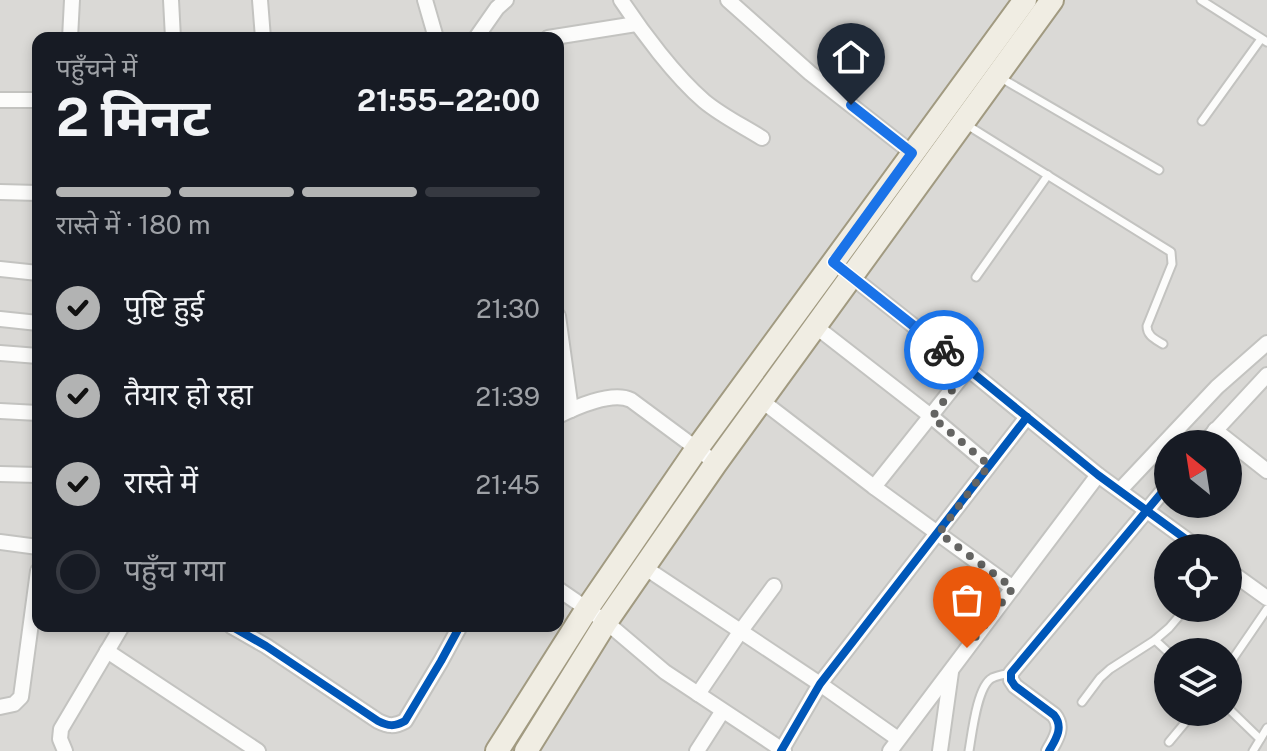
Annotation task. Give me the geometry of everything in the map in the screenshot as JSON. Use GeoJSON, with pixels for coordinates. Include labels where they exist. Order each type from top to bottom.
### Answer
{"type":"FeatureCollection","features":[{"type":"Feature","properties":{"kind":"main road"},"geometry":{"type":"LineString","coordinates":[[497,751],[587,609],[696,450],[963,123],[987,70],[1025,0]]}},
{"type":"Feature","properties":{"kind":"main road"},"geometry":{"type":"LineString","coordinates":[[526,751],[606,622],[815,326],[842,269],[912,153],[1052,0]]}},
{"type":"Feature","properties":{"kind":"street"},"geometry":{"type":"LineString","coordinates":[[70,32],[72,0]]}},
{"type":"Feature","properties":{"kind":"street"},"geometry":{"type":"LineString","coordinates":[[171,0],[173,32]]}},
{"type":"Feature","properties":{"kind":"street"},"geometry":{"type":"LineString","coordinates":[[260,0],[263,32]]}},
{"type":"Feature","properties":{"kind":"street"},"geometry":{"type":"LineString","coordinates":[[425,0],[434,32]]}},
{"type":"Feature","properties":{"kind":"street"},"geometry":{"type":"LineString","coordinates":[[480,32],[506,0]]}},
{"type":"Feature","properties":{"kind":"street"},"geometry":{"type":"LineString","coordinates":[[621,0],[636,24],[703,100],[762,138]]}},
{"type":"Feature","properties":{"kind":"street"},"geometry":{"type":"LineString","coordinates":[[728,0],[810,73],[912,153]]}},
{"type":"Feature","properties":{"kind":"street"},"geometry":{"type":"LineString","coordinates":[[564,35],[636,24]]}},
{"type":"Feature","properties":{"kind":"street"},"geometry":{"type":"LineString","coordinates":[[0,100],[32,100]]}},
{"type":"Feature","properties":{"kind":"street"},"geometry":{"type":"LineString","coordinates":[[0,192],[32,193]]}},
{"type":"Feature","properties":{"kind":"street"},"geometry":{"type":"LineString","coordinates":[[0,269],[32,272]]}},
{"type":"Feature","properties":{"kind":"street"},"geometry":{"type":"LineString","coordinates":[[842,269],[1098,475],[1179,534]]}},
{"type":"Feature","properties":{"kind":"street"},"geometry":{"type":"LineString","coordinates":[[0,319],[32,322]]}},
{"type":"Feature","properties":{"kind":"street"},"geometry":{"type":"LineString","coordinates":[[815,326],[989,465]]}},
{"type":"Feature","properties":{"kind":"street"},"geometry":{"type":"LineString","coordinates":[[1049,751],[1059,733],[1058,720],[1015,686],[1011,673],[1217,387],[1267,343]]}},
{"type":"Feature","properties":{"kind":"street"},"geometry":{"type":"LineString","coordinates":[[0,353],[32,356]]}},
{"type":"Feature","properties":{"kind":"street"},"geometry":{"type":"LineString","coordinates":[[874,487],[968,369]]}},
{"type":"Feature","properties":{"kind":"street"},"geometry":{"type":"LineString","coordinates":[[1215,430],[1267,375]]}},
{"type":"Feature","properties":{"kind":"street"},"geometry":{"type":"LineString","coordinates":[[564,413],[613,396],[624,396],[716,463]]}},
{"type":"Feature","properties":{"kind":"street"},"geometry":{"type":"LineString","coordinates":[[762,401],[1013,588]]}},
{"type":"Feature","properties":{"kind":"street"},"geometry":{"type":"LineString","coordinates":[[0,411],[32,413]]}},
{"type":"Feature","properties":{"kind":"street"},"geometry":{"type":"LineString","coordinates":[[564,593],[606,622],[665,672],[782,751],[820,684],[1027,417]]}},
{"type":"Feature","properties":{"kind":"street"},"geometry":{"type":"LineString","coordinates":[[1242,451],[1267,471]]}},
{"type":"Feature","properties":{"kind":"street"},"geometry":{"type":"LineString","coordinates":[[0,474],[32,475]]}},
{"type":"Feature","properties":{"kind":"street"},"geometry":{"type":"LineString","coordinates":[[644,567],[820,684],[894,745],[1098,475]]}},
{"type":"Feature","properties":{"kind":"street"},"geometry":{"type":"LineString","coordinates":[[1133,500],[1154,491]]}},
{"type":"Feature","properties":{"kind":"street"},"geometry":{"type":"LineString","coordinates":[[0,542],[32,546]]}},
{"type":"Feature","properties":{"kind":"street"},"geometry":{"type":"LineString","coordinates":[[1242,580],[1267,598]]}},
{"type":"Feature","properties":{"kind":"street"},"geometry":{"type":"LineString","coordinates":[[698,694],[774,586]]}},
{"type":"Feature","properties":{"kind":"street"},"geometry":{"type":"LineString","coordinates":[[0,707],[14,704],[21,697],[32,615]]}},
{"type":"Feature","properties":{"kind":"street"},"geometry":{"type":"LineString","coordinates":[[65,751],[60,739],[61,729],[118,632]]}},
{"type":"Feature","properties":{"kind":"street"},"geometry":{"type":"LineString","coordinates":[[242,632],[378,721],[396,726],[405,721],[457,632]]}},
{"type":"Feature","properties":{"kind":"street"},"geometry":{"type":"LineString","coordinates":[[107,651],[258,751]]}},
{"type":"Feature","properties":{"kind":"street"},"geometry":{"type":"LineString","coordinates":[[940,751],[952,668]]}},
{"type":"Feature","properties":{"kind":"street"},"geometry":{"type":"LineString","coordinates":[[697,751],[722,712]]}},
{"type":"Feature","properties":{"kind":"lane"},"geometry":{"type":"LineString","coordinates":[[1201,0],[1264,40],[1202,121]]}},
{"type":"Feature","properties":{"kind":"lane"},"geometry":{"type":"LineString","coordinates":[[987,70],[1159,170]]}},
{"type":"Feature","properties":{"kind":"lane"},"geometry":{"type":"LineString","coordinates":[[963,123],[1171,252],[1172,264],[1147,326],[1150,336],[1163,344]]}},
{"type":"Feature","properties":{"kind":"lane"},"geometry":{"type":"LineString","coordinates":[[976,277],[1048,175]]}},
{"type":"Feature","properties":{"kind":"lane"},"geometry":{"type":"LineString","coordinates":[[1242,646],[1267,609]]}},
{"type":"Feature","properties":{"kind":"lane"},"geometry":{"type":"LineString","coordinates":[[1157,638],[1172,622]]}},
{"type":"Feature","properties":{"kind":"lane"},"geometry":{"type":"LineString","coordinates":[[1082,702],[1110,669],[1154,641]]}},
{"type":"Feature","properties":{"kind":"lane"},"geometry":{"type":"LineString","coordinates":[[969,751],[976,710],[984,688],[993,677],[1011,673]]}},
{"type":"Feature","properties":{"kind":"lane"},"geometry":{"type":"LineString","coordinates":[[1242,722],[1260,739]]}},
{"type":"Feature","properties":{"kind":"lane"},"geometry":{"type":"LineString","coordinates":[[1169,742],[1182,726]]}},
{"type":"Feature","properties":{"kind":"lane"},"geometry":{"type":"LineString","coordinates":[[1253,751],[1267,728]]}},
{"type":"Feature","properties":{"kind":"shaded area"},"geometry":{"type":"Polygon","coordinates":[[[0,0],[1267,0],[1267,751],[0,751],[0,0]]]}},
{"type":"Feature","properties":{"kind":"cycle path"},"geometry":{"type":"LineString","coordinates":[[833,262],[1098,475],[1179,534]]}},
{"type":"Feature","properties":{"kind":"cycle path"},"geometry":{"type":"LineString","coordinates":[[781,751],[820,684],[1027,417]]}},
{"type":"Feature","properties":{"kind":"cycle path"},"geometry":{"type":"LineString","coordinates":[[1049,751],[1058,733],[1057,720],[1015,686],[1011,673],[1154,502]]}},
{"type":"Feature","properties":{"kind":"cycle path"},"geometry":{"type":"LineString","coordinates":[[242,632],[378,721],[391,725],[405,721],[457,632]]}},
{"type":"Feature","properties":{"kind":"way so far"},"geometry":{"type":"LineString","coordinates":[[944,350],[968,369],[932,417],[989,465],[939,533],[1013,588],[967,648]]}},
{"type":"Feature","properties":{"kind":"route"},"geometry":{"type":"LineString","coordinates":[[851,105],[912,153],[833,262],[944,350]]}}]}
